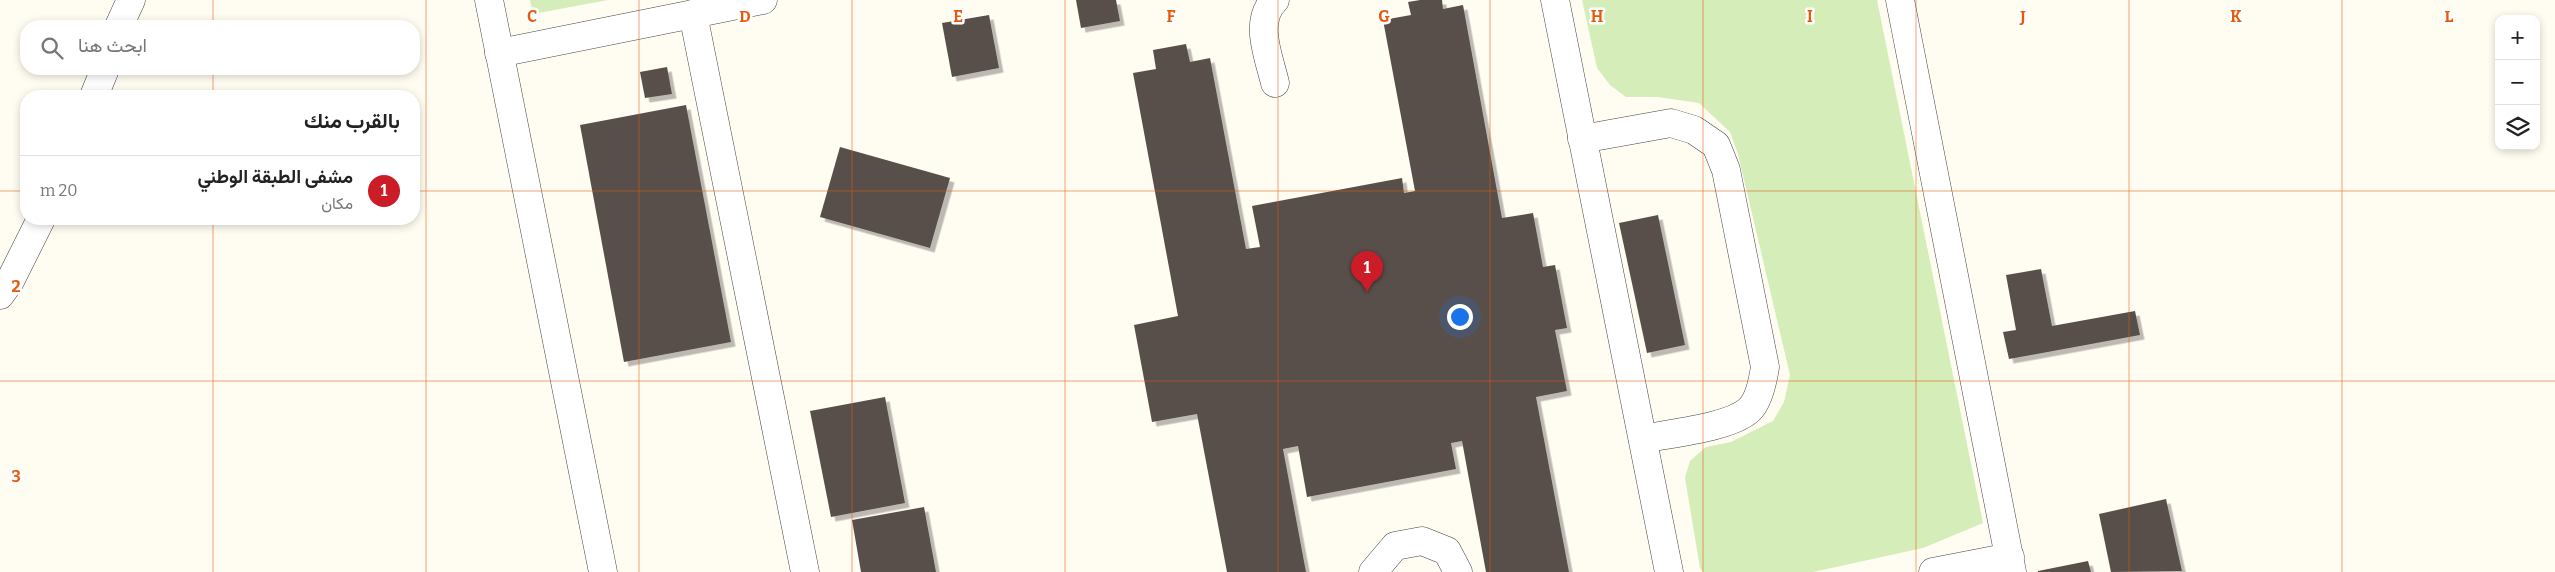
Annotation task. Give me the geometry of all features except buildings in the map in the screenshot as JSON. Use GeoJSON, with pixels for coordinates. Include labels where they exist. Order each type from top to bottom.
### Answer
{"type":"FeatureCollection","features":[{"type":"Feature","properties":{"kind":"street"},"geometry":{"type":"LineString","coordinates":[[122,20],[131,0]]}},
{"type":"Feature","properties":{"kind":"street"},"geometry":{"type":"LineString","coordinates":[[489,0],[603,572]]}},
{"type":"Feature","properties":{"kind":"street"},"geometry":{"type":"LineString","coordinates":[[499,53],[763,0]]}},
{"type":"Feature","properties":{"kind":"street"},"geometry":{"type":"LineString","coordinates":[[1275,0],[1266,8],[1263,26],[1275,83]]}},
{"type":"Feature","properties":{"kind":"street"},"geometry":{"type":"LineString","coordinates":[[1555,0],[1669,572]]}},
{"type":"Feature","properties":{"kind":"street"},"geometry":{"type":"LineString","coordinates":[[1900,0],[2011,564],[1934,572]]}},
{"type":"Feature","properties":{"kind":"street"},"geometry":{"type":"LineString","coordinates":[[693,14],[806,572]]}},
{"type":"Feature","properties":{"kind":"street"},"geometry":{"type":"LineString","coordinates":[[96,90],[103,75]]}},
{"type":"Feature","properties":{"kind":"street"},"geometry":{"type":"LineString","coordinates":[[1582,139],[1671,123],[1694,130],[1716,145],[1726,170],[1765,368],[1763,382],[1750,409],[1730,422],[1642,439]]}},
{"type":"Feature","properties":{"kind":"street"},"geometry":{"type":"LineString","coordinates":[[0,295],[10,281],[38,225]]}},
{"type":"Feature","properties":{"kind":"street"},"geometry":{"type":"LineString","coordinates":[[1373,572],[1395,546],[1422,541],[1447,551],[1458,572]]}},
{"type":"Feature","properties":{"kind":"green space"},"geometry":{"type":"Polygon","coordinates":[[[530,0],[608,0],[533,14],[530,0]]]}},
{"type":"Feature","properties":{"kind":"green space"},"geometry":{"type":"Polygon","coordinates":[[[1582,0],[1877,0],[1983,523],[1923,548],[1813,572],[1703,572],[1700,568],[1685,478],[1690,461],[1706,447],[1731,442],[1773,421],[1784,402],[1790,375],[1738,154],[1730,132],[1699,103],[1658,97],[1626,97],[1610,85],[1597,68],[1582,0]]]}},
{"type":"Feature","properties":{"kind":"place","name":"مشفى الطبقة الوطني"},"geometry":{"type":"Point","coordinates":[1367,292]}}]}
